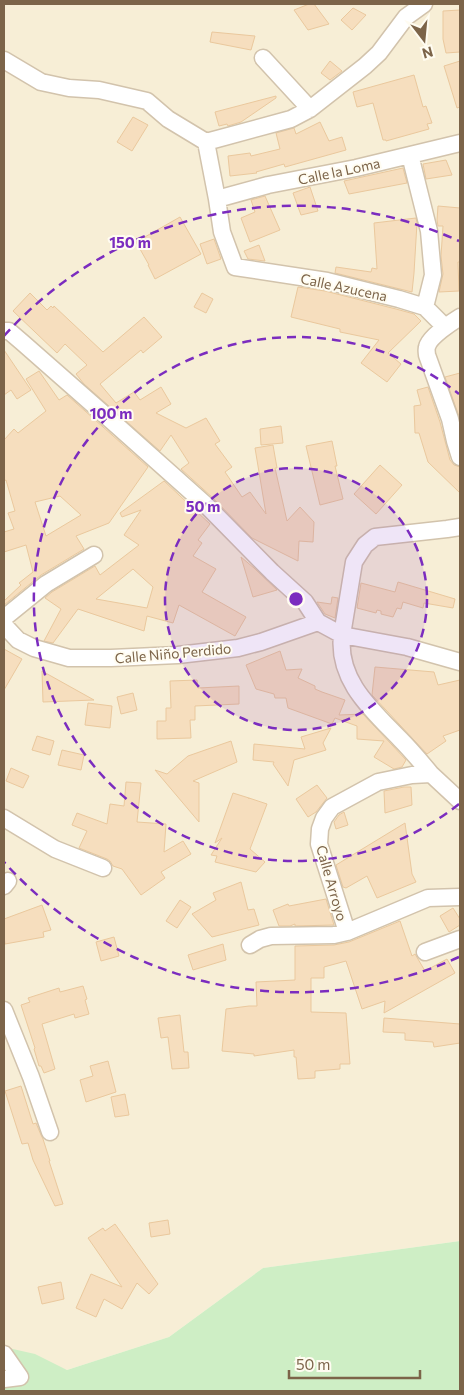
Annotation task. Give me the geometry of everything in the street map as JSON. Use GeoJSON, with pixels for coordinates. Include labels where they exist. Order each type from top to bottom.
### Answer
{"type":"FeatureCollection","features":[{"type":"Feature","properties":{"kind":"street"},"geometry":{"type":"LineString","coordinates":[[4,60],[41,82],[69,88],[99,90],[147,100],[168,119],[206,142],[290,119],[310,109],[379,53],[403,10],[424,4]]}},
{"type":"Feature","properties":{"kind":"street"},"geometry":{"type":"LineString","coordinates":[[263,58],[310,109]]}},
{"type":"Feature","properties":{"kind":"street"},"geometry":{"type":"LineString","coordinates":[[206,142],[217,199]]}},
{"type":"Feature","properties":{"kind":"street","name":"Calle la Loma"},"geometry":{"type":"LineString","coordinates":[[217,199],[268,185],[347,170],[460,143]]}},
{"type":"Feature","properties":{"kind":"street"},"geometry":{"type":"LineString","coordinates":[[410,155],[429,231],[433,275],[425,306],[445,326]]}},
{"type":"Feature","properties":{"kind":"street","name":"Calle Azucena"},"geometry":{"type":"LineString","coordinates":[[217,199],[222,232],[235,267],[327,282],[425,306]]}},
{"type":"Feature","properties":{"kind":"street"},"geometry":{"type":"LineString","coordinates":[[460,317],[445,326],[426,348],[427,356],[455,417],[454,441],[460,456]]}},
{"type":"Feature","properties":{"kind":"street"},"geometry":{"type":"LineString","coordinates":[[4,331],[9,331],[30,349],[206,505],[272,572],[305,602],[318,622],[342,635],[407,647],[460,662]]}},
{"type":"Feature","properties":{"kind":"street"},"geometry":{"type":"LineString","coordinates":[[460,526],[375,537],[365,545],[354,562],[341,646],[344,668],[364,702],[431,774],[460,801]]}},
{"type":"Feature","properties":{"kind":"street"},"geometry":{"type":"LineString","coordinates":[[4,618],[46,584],[94,555]]}},
{"type":"Feature","properties":{"kind":"street","name":"Calle Niño Perdido"},"geometry":{"type":"LineString","coordinates":[[4,625],[18,640],[34,648],[70,658],[103,658],[178,655],[238,648],[318,622]]}},
{"type":"Feature","properties":{"kind":"street","name":"Calle Arroyo"},"geometry":{"type":"LineString","coordinates":[[347,932],[319,844],[320,829],[324,818],[332,807],[378,782],[412,775],[431,774]]}},
{"type":"Feature","properties":{"kind":"street"},"geometry":{"type":"LineString","coordinates":[[4,818],[55,849],[102,868]]}},
{"type":"Feature","properties":{"kind":"street"},"geometry":{"type":"LineString","coordinates":[[250,945],[260,939],[271,936],[334,935],[347,932],[428,898],[460,897]]}},
{"type":"Feature","properties":{"kind":"street"},"geometry":{"type":"LineString","coordinates":[[425,952],[460,939]]}},
{"type":"Feature","properties":{"kind":"street"},"geometry":{"type":"LineString","coordinates":[[4,1010],[31,1077],[50,1132]]}},
{"type":"Feature","properties":{"kind":"street"},"geometry":{"type":"LineString","coordinates":[[4,1354],[12,1378]]}},
{"type":"Feature","properties":{"kind":"shaded area"},"geometry":{"type":"Polygon","coordinates":[[[4,4],[460,4],[460,1241],[263,1268],[169,1337],[67,1370],[4,1347],[4,4]]]}},
{"type":"Feature","properties":{"kind":"green space"},"geometry":{"type":"Polygon","coordinates":[[[460,1241],[460,1391],[4,1391],[4,1347],[35,1354],[67,1370],[169,1337],[263,1268],[460,1241]]]}},
{"type":"Feature","properties":{"kind":"building"},"geometry":{"type":"Polygon","coordinates":[[[314,4],[329,24],[308,30],[294,10],[314,4]]]}},
{"type":"Feature","properties":{"kind":"building"},"geometry":{"type":"Polygon","coordinates":[[[353,8],[366,15],[352,30],[341,20],[353,8]]]}},
{"type":"Feature","properties":{"kind":"building"},"geometry":{"type":"Polygon","coordinates":[[[460,10],[460,52],[446,53],[443,39],[443,11],[460,10]]]}},
{"type":"Feature","properties":{"kind":"building"},"geometry":{"type":"Polygon","coordinates":[[[212,32],[255,36],[251,50],[210,42],[212,32]]]}},
{"type":"Feature","properties":{"kind":"building"},"geometry":{"type":"Polygon","coordinates":[[[330,61],[342,71],[330,80],[321,73],[330,61]]]}},
{"type":"Feature","properties":{"kind":"building"},"geometry":{"type":"Polygon","coordinates":[[[460,61],[460,107],[457,108],[444,66],[460,61]]]}},
{"type":"Feature","properties":{"kind":"building"},"geometry":{"type":"Polygon","coordinates":[[[414,75],[423,107],[426,106],[432,123],[427,124],[429,129],[386,141],[383,140],[373,103],[357,107],[353,92],[414,75]]]}},
{"type":"Feature","properties":{"kind":"building"},"geometry":{"type":"Polygon","coordinates":[[[276,96],[276,98],[241,122],[228,126],[227,124],[219,126],[215,112],[276,96]]]}},
{"type":"Feature","properties":{"kind":"building"},"geometry":{"type":"Polygon","coordinates":[[[133,117],[148,125],[132,151],[117,142],[133,117]]]}},
{"type":"Feature","properties":{"kind":"building"},"geometry":{"type":"Polygon","coordinates":[[[320,122],[329,141],[342,137],[346,150],[285,167],[284,164],[257,173],[230,176],[228,156],[250,153],[251,156],[280,149],[276,133],[294,128],[296,134],[320,122]]]}},
{"type":"Feature","properties":{"kind":"building"},"geometry":{"type":"Polygon","coordinates":[[[446,160],[452,175],[426,179],[423,164],[446,160]]]}},
{"type":"Feature","properties":{"kind":"building"},"geometry":{"type":"Polygon","coordinates":[[[403,168],[407,183],[349,194],[344,181],[403,168]]]}},
{"type":"Feature","properties":{"kind":"building"},"geometry":{"type":"Polygon","coordinates":[[[310,187],[318,211],[301,215],[293,193],[310,187]]]}},
{"type":"Feature","properties":{"kind":"building"},"geometry":{"type":"Polygon","coordinates":[[[265,196],[280,230],[250,242],[241,218],[255,212],[251,200],[265,196]]]}},
{"type":"Feature","properties":{"kind":"building"},"geometry":{"type":"Polygon","coordinates":[[[438,206],[460,208],[459,291],[439,292],[443,274],[441,256],[443,226],[438,226],[438,206]]]}},
{"type":"Feature","properties":{"kind":"building"},"geometry":{"type":"Polygon","coordinates":[[[180,217],[201,254],[155,279],[136,242],[180,217]]]}},
{"type":"Feature","properties":{"kind":"building"},"geometry":{"type":"Polygon","coordinates":[[[416,218],[412,292],[335,273],[336,267],[371,272],[372,268],[377,269],[374,223],[416,218]]]}},
{"type":"Feature","properties":{"kind":"building"},"geometry":{"type":"Polygon","coordinates":[[[214,239],[221,259],[207,264],[200,244],[214,239]]]}},
{"type":"Feature","properties":{"kind":"building"},"geometry":{"type":"Polygon","coordinates":[[[259,245],[265,261],[248,259],[244,251],[259,245]]]}},
{"type":"Feature","properties":{"kind":"building"},"geometry":{"type":"Polygon","coordinates":[[[298,287],[325,291],[396,309],[414,314],[421,321],[388,353],[401,364],[387,382],[361,363],[379,340],[340,332],[340,329],[291,317],[298,287]]]}},
{"type":"Feature","properties":{"kind":"building"},"geometry":{"type":"Polygon","coordinates":[[[30,293],[47,310],[54,306],[103,352],[144,317],[162,337],[143,353],[141,350],[100,384],[116,403],[134,392],[140,400],[161,387],[171,404],[156,413],[186,428],[206,418],[220,441],[215,444],[232,467],[225,472],[242,497],[250,492],[266,514],[255,448],[273,445],[277,468],[275,468],[287,521],[300,507],[314,522],[313,542],[299,541],[298,561],[252,538],[213,498],[181,469],[189,463],[171,435],[160,451],[84,384],[76,374],[87,365],[65,344],[57,353],[13,311],[30,293]]]}},
{"type":"Feature","properties":{"kind":"building"},"geometry":{"type":"Polygon","coordinates":[[[202,293],[213,299],[206,313],[194,307],[202,293]]]}},
{"type":"Feature","properties":{"kind":"building"},"geometry":{"type":"Polygon","coordinates":[[[4,350],[31,390],[17,399],[11,390],[4,395],[4,350]]]}},
{"type":"Feature","properties":{"kind":"building"},"geometry":{"type":"Polygon","coordinates":[[[39,371],[59,400],[67,395],[148,467],[109,523],[76,536],[84,549],[41,575],[4,605],[4,601],[21,585],[19,583],[33,572],[26,545],[4,552],[4,532],[14,529],[8,513],[15,511],[6,480],[4,481],[4,440],[14,429],[18,433],[46,411],[26,379],[39,371]],[[60,496],[35,502],[46,536],[81,515],[60,496]]]}},
{"type":"Feature","properties":{"kind":"building"},"geometry":{"type":"Polygon","coordinates":[[[460,373],[460,419],[445,377],[460,373]]]}},
{"type":"Feature","properties":{"kind":"building"},"geometry":{"type":"Polygon","coordinates":[[[428,387],[450,460],[454,465],[460,467],[460,493],[428,462],[419,433],[415,433],[414,406],[421,405],[417,390],[428,387]]]}},
{"type":"Feature","properties":{"kind":"building"},"geometry":{"type":"Polygon","coordinates":[[[281,426],[283,443],[261,445],[260,429],[281,426]]]}},
{"type":"Feature","properties":{"kind":"building"},"geometry":{"type":"Polygon","coordinates":[[[332,441],[337,466],[335,466],[343,499],[320,505],[306,446],[332,441]]]}},
{"type":"Feature","properties":{"kind":"building"},"geometry":{"type":"Polygon","coordinates":[[[380,465],[402,485],[376,514],[354,494],[380,465]]]}},
{"type":"Feature","properties":{"kind":"building"},"geometry":{"type":"Polygon","coordinates":[[[164,481],[210,524],[198,540],[202,543],[193,556],[216,569],[202,592],[246,617],[235,636],[179,605],[173,623],[147,616],[144,631],[78,609],[53,643],[44,641],[61,609],[45,598],[95,566],[100,575],[139,545],[124,535],[141,510],[122,517],[120,513],[164,481]],[[133,569],[96,599],[147,608],[153,587],[133,569]]]}},
{"type":"Feature","properties":{"kind":"building"},"geometry":{"type":"Polygon","coordinates":[[[241,557],[254,568],[277,590],[253,597],[241,557]]]}},
{"type":"Feature","properties":{"kind":"building"},"geometry":{"type":"Polygon","coordinates":[[[398,582],[455,599],[453,608],[424,603],[423,608],[403,602],[401,609],[397,608],[393,617],[381,614],[381,611],[377,610],[376,613],[357,608],[361,583],[395,592],[398,582]]]}},
{"type":"Feature","properties":{"kind":"building"},"geometry":{"type":"Polygon","coordinates":[[[332,597],[338,598],[335,618],[325,614],[317,602],[331,604],[332,597]]]}},
{"type":"Feature","properties":{"kind":"building"},"geometry":{"type":"Polygon","coordinates":[[[4,649],[22,659],[4,690],[4,649]]]}},
{"type":"Feature","properties":{"kind":"building"},"geometry":{"type":"Polygon","coordinates":[[[280,651],[286,670],[302,669],[298,678],[315,686],[315,689],[345,700],[339,715],[363,714],[406,760],[402,767],[394,769],[374,757],[384,741],[357,739],[357,726],[335,718],[332,724],[288,708],[286,698],[275,698],[274,694],[256,689],[246,665],[280,651]]]}},
{"type":"Feature","properties":{"kind":"building"},"geometry":{"type":"Polygon","coordinates":[[[375,667],[434,672],[438,685],[460,680],[460,730],[443,736],[446,741],[427,754],[372,695],[375,667]]]}},
{"type":"Feature","properties":{"kind":"building"},"geometry":{"type":"Polygon","coordinates":[[[42,671],[94,700],[43,702],[42,671]]]}},
{"type":"Feature","properties":{"kind":"building"},"geometry":{"type":"Polygon","coordinates":[[[197,680],[198,688],[239,686],[239,704],[195,706],[195,720],[190,720],[191,738],[157,739],[157,721],[166,721],[166,708],[171,708],[170,681],[197,680]]]}},
{"type":"Feature","properties":{"kind":"building"},"geometry":{"type":"Polygon","coordinates":[[[133,693],[137,710],[121,714],[117,697],[133,693]]]}},
{"type":"Feature","properties":{"kind":"building"},"geometry":{"type":"Polygon","coordinates":[[[88,703],[112,706],[110,728],[85,725],[88,703]]]}},
{"type":"Feature","properties":{"kind":"building"},"geometry":{"type":"Polygon","coordinates":[[[331,728],[323,743],[326,750],[294,760],[288,786],[273,764],[274,762],[253,760],[254,744],[305,749],[301,737],[331,728]]]}},
{"type":"Feature","properties":{"kind":"building"},"geometry":{"type":"Polygon","coordinates":[[[37,736],[54,741],[50,755],[32,750],[37,736]]]}},
{"type":"Feature","properties":{"kind":"building"},"geometry":{"type":"Polygon","coordinates":[[[231,741],[237,762],[193,781],[199,783],[199,822],[155,770],[167,774],[188,756],[231,741]]]}},
{"type":"Feature","properties":{"kind":"building"},"geometry":{"type":"Polygon","coordinates":[[[62,750],[84,755],[81,770],[58,765],[62,750]]]}},
{"type":"Feature","properties":{"kind":"building"},"geometry":{"type":"Polygon","coordinates":[[[11,768],[29,776],[23,788],[6,781],[11,768]]]}},
{"type":"Feature","properties":{"kind":"building"},"geometry":{"type":"Polygon","coordinates":[[[126,782],[141,783],[137,822],[166,824],[164,852],[183,841],[191,854],[161,872],[165,878],[141,895],[122,869],[113,866],[107,859],[79,848],[87,831],[72,825],[77,813],[107,824],[110,804],[124,806],[126,782]]]}},
{"type":"Feature","properties":{"kind":"building"},"geometry":{"type":"Polygon","coordinates":[[[317,785],[327,798],[316,812],[308,817],[296,799],[317,785]]]}},
{"type":"Feature","properties":{"kind":"building"},"geometry":{"type":"Polygon","coordinates":[[[411,787],[412,805],[385,813],[384,791],[411,787]]]}},
{"type":"Feature","properties":{"kind":"building"},"geometry":{"type":"Polygon","coordinates":[[[233,793],[267,804],[250,849],[265,862],[256,872],[215,862],[217,856],[211,855],[222,838],[215,843],[233,793]]]}},
{"type":"Feature","properties":{"kind":"building"},"geometry":{"type":"Polygon","coordinates":[[[344,812],[348,825],[336,829],[334,822],[344,812]]]}},
{"type":"Feature","properties":{"kind":"building"},"geometry":{"type":"Polygon","coordinates":[[[405,823],[412,874],[416,882],[377,898],[367,876],[346,888],[343,887],[336,865],[405,823]]]}},
{"type":"Feature","properties":{"kind":"building"},"geometry":{"type":"Polygon","coordinates":[[[241,882],[248,910],[254,909],[259,925],[212,937],[192,914],[216,900],[213,893],[241,882]]]}},
{"type":"Feature","properties":{"kind":"building"},"geometry":{"type":"Polygon","coordinates":[[[326,899],[334,925],[295,926],[295,924],[279,926],[273,910],[288,904],[289,906],[326,899]]]}},
{"type":"Feature","properties":{"kind":"building"},"geometry":{"type":"Polygon","coordinates":[[[180,900],[191,907],[177,928],[166,921],[180,900]]]}},
{"type":"Feature","properties":{"kind":"building"},"geometry":{"type":"Polygon","coordinates":[[[42,905],[51,930],[43,932],[44,937],[5,944],[4,919],[42,905]]]}},
{"type":"Feature","properties":{"kind":"building"},"geometry":{"type":"Polygon","coordinates":[[[453,908],[460,919],[460,925],[449,932],[440,916],[453,908]]]}},
{"type":"Feature","properties":{"kind":"building"},"geometry":{"type":"Polygon","coordinates":[[[400,921],[412,956],[415,954],[425,971],[447,959],[455,973],[384,1013],[385,1001],[362,1009],[346,961],[324,967],[324,978],[311,978],[311,1012],[346,1013],[350,1064],[340,1064],[340,1069],[315,1071],[315,1078],[298,1079],[294,1050],[254,1056],[254,1054],[222,1051],[226,1009],[257,1006],[256,982],[295,980],[295,946],[334,945],[349,942],[400,921]]]}},
{"type":"Feature","properties":{"kind":"building"},"geometry":{"type":"Polygon","coordinates":[[[114,937],[119,956],[101,961],[96,942],[114,937]]]}},
{"type":"Feature","properties":{"kind":"building"},"geometry":{"type":"Polygon","coordinates":[[[223,944],[226,960],[193,970],[188,955],[223,944]]]}},
{"type":"Feature","properties":{"kind":"building"},"geometry":{"type":"Polygon","coordinates":[[[83,986],[89,1014],[75,1018],[74,1014],[42,1024],[55,1069],[44,1073],[41,1066],[39,1066],[21,1005],[30,1002],[28,998],[59,988],[60,992],[83,986]]]}},
{"type":"Feature","properties":{"kind":"building"},"geometry":{"type":"Polygon","coordinates":[[[180,1015],[184,1052],[188,1052],[189,1068],[172,1069],[168,1037],[161,1038],[158,1018],[180,1015]]]}},
{"type":"Feature","properties":{"kind":"building"},"geometry":{"type":"Polygon","coordinates":[[[384,1018],[460,1024],[460,1043],[434,1047],[433,1042],[405,1040],[405,1033],[383,1032],[384,1018]]]}},
{"type":"Feature","properties":{"kind":"building"},"geometry":{"type":"Polygon","coordinates":[[[108,1061],[116,1092],[86,1102],[80,1080],[93,1076],[90,1066],[108,1061]]]}},
{"type":"Feature","properties":{"kind":"building"},"geometry":{"type":"Polygon","coordinates":[[[21,1086],[33,1124],[36,1123],[43,1139],[63,1204],[55,1206],[33,1160],[28,1143],[22,1144],[5,1091],[21,1086]]]}},
{"type":"Feature","properties":{"kind":"building"},"geometry":{"type":"Polygon","coordinates":[[[125,1094],[129,1115],[115,1117],[111,1097],[125,1094]]]}},
{"type":"Feature","properties":{"kind":"building"},"geometry":{"type":"Polygon","coordinates":[[[168,1220],[170,1234],[151,1237],[149,1223],[168,1220]]]}},
{"type":"Feature","properties":{"kind":"building"},"geometry":{"type":"Polygon","coordinates":[[[115,1224],[158,1284],[149,1294],[137,1283],[122,1309],[104,1299],[96,1317],[76,1308],[91,1274],[122,1287],[88,1238],[103,1228],[105,1231],[115,1224]]]}},
{"type":"Feature","properties":{"kind":"building"},"geometry":{"type":"Polygon","coordinates":[[[61,1282],[64,1299],[42,1304],[38,1287],[61,1282]]]}}]}
